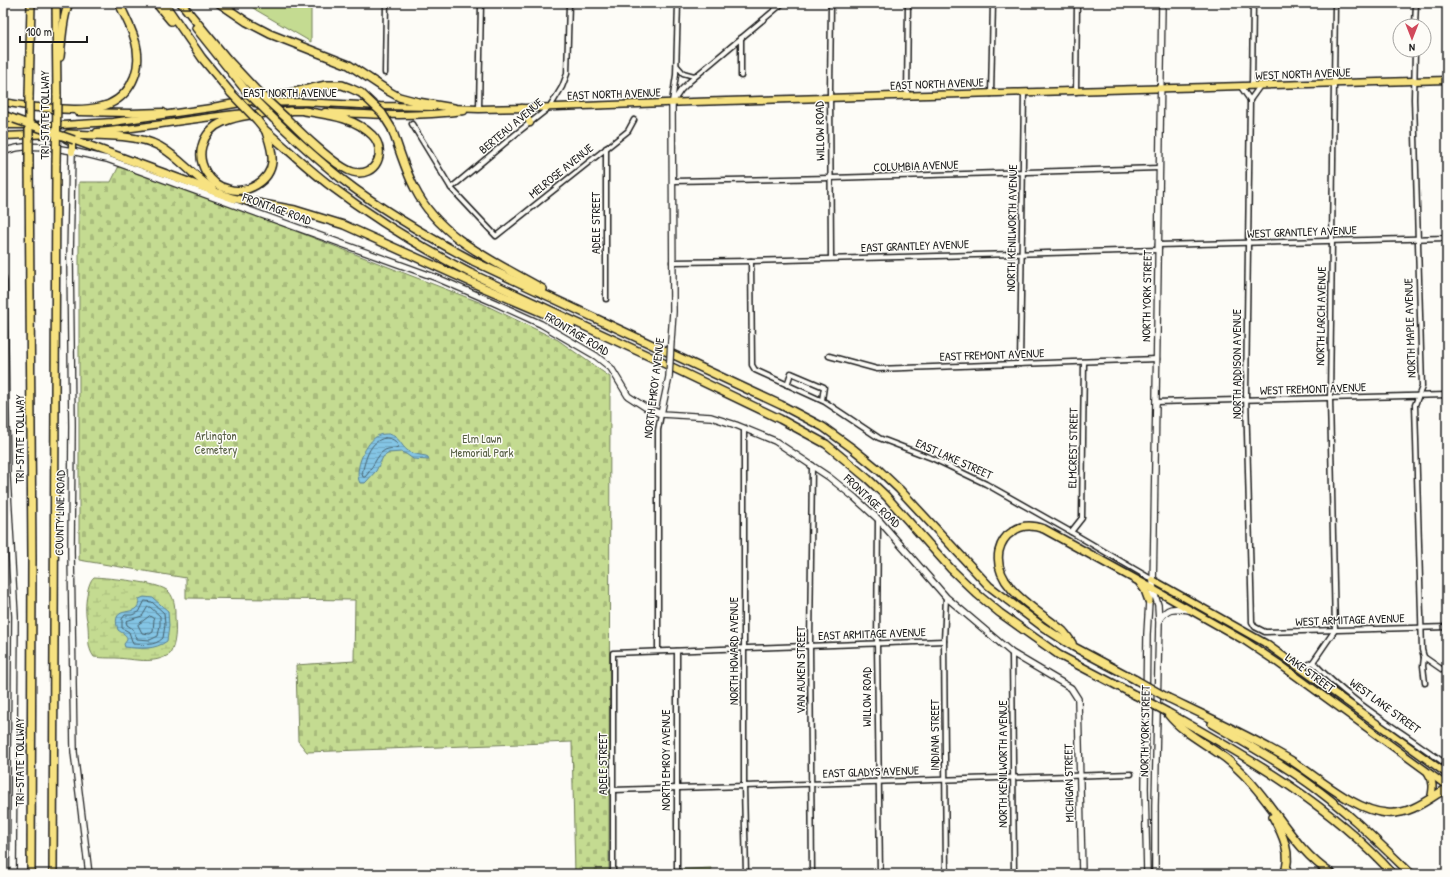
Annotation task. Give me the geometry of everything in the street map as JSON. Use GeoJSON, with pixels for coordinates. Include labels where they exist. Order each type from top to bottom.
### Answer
{"type":"FeatureCollection","features":[{"type":"Feature","properties":{"kind":"highway","name":"TRI-STATE TOLLWAY"},"geometry":{"type":"LineString","coordinates":[[31,3],[29,98],[32,551],[31,874]]}},
{"type":"Feature","properties":{"kind":"highway","name":"TRI-STATE TOLLWAY"},"geometry":{"type":"LineString","coordinates":[[53,874],[57,96],[56,3]]}},
{"type":"Feature","properties":{"kind":"highway"},"geometry":{"type":"LineString","coordinates":[[56,77],[66,9],[69,3]]}},
{"type":"Feature","properties":{"kind":"highway"},"geometry":{"type":"LineString","coordinates":[[32,107],[81,109],[99,107],[115,101],[127,91],[132,84],[136,73],[138,61],[137,47],[119,3]]}},
{"type":"Feature","properties":{"kind":"highway"},"geometry":{"type":"LineString","coordinates":[[156,3],[231,93],[258,120],[265,130],[271,146],[272,161],[268,174],[263,180],[250,188],[236,190],[220,186],[208,175],[202,162],[201,149],[205,138],[213,128],[232,119],[290,111]]}},
{"type":"Feature","properties":{"kind":"highway"},"geometry":{"type":"LineString","coordinates":[[164,3],[202,58]]}},
{"type":"Feature","properties":{"kind":"highway"},"geometry":{"type":"LineString","coordinates":[[180,3],[228,60],[258,91],[286,118],[346,170],[364,173],[373,168],[380,154],[379,145],[366,130],[359,125],[342,118],[304,111]]}},
{"type":"Feature","properties":{"kind":"highway"},"geometry":{"type":"LineString","coordinates":[[180,3],[198,33],[247,92],[300,144],[344,180],[402,221],[473,261],[781,405],[823,427],[852,448],[899,489],[989,586],[1043,627],[1074,647],[1168,698],[1259,751],[1308,783],[1340,808],[1381,845],[1410,874]]}},
{"type":"Feature","properties":{"kind":"highway"},"geometry":{"type":"LineString","coordinates":[[220,3],[247,22],[270,34],[349,66],[399,97],[454,108]]}},
{"type":"Feature","properties":{"kind":"highway"},"geometry":{"type":"LineString","coordinates":[[215,107],[326,85],[342,85],[361,94],[382,113],[392,129],[414,189],[429,211],[438,220],[474,251],[579,310]]}},
{"type":"Feature","properties":{"kind":"highway"},"geometry":{"type":"LineString","coordinates":[[3,117],[70,138],[232,198],[295,210],[344,225],[534,310],[655,359]]}},
{"type":"Feature","properties":{"kind":"highway"},"geometry":{"type":"LineString","coordinates":[[265,130],[327,183],[408,239],[470,273],[780,419],[826,444],[868,478],[951,569],[977,594],[1000,613],[1059,655],[1228,746],[1324,809],[1378,857],[1393,874]]}},
{"type":"Feature","properties":{"kind":"highway"},"geometry":{"type":"LineString","coordinates":[[70,138],[127,138],[151,142],[166,150],[204,183],[232,198]]}},
{"type":"Feature","properties":{"kind":"highway"},"geometry":{"type":"LineString","coordinates":[[1074,647],[1064,632],[1025,602],[1004,580],[998,559],[1000,546],[1006,537],[1015,529],[1037,526],[1044,529],[1153,589]]}},
{"type":"Feature","properties":{"kind":"highway"},"geometry":{"type":"LineString","coordinates":[[1139,581],[1145,590],[1149,601]]}},
{"type":"Feature","properties":{"kind":"highway"},"geometry":{"type":"LineString","coordinates":[[1168,698],[1253,739],[1292,761],[1356,804],[1370,810],[1387,813],[1402,812],[1415,808],[1442,791],[1447,790]]}},
{"type":"Feature","properties":{"kind":"highway"},"geometry":{"type":"LineString","coordinates":[[1167,712],[1176,725],[1227,759],[1248,779],[1308,855],[1332,874]]}},
{"type":"Feature","properties":{"kind":"highway"},"geometry":{"type":"LineString","coordinates":[[1264,799],[1282,835],[1286,847],[1287,858],[1284,874]]}},
{"type":"Feature","properties":{"kind":"main road","name":"WEST NORTH AVENUE"},"geometry":{"type":"LineString","coordinates":[[1160,89],[1447,80]]}},
{"type":"Feature","properties":{"kind":"main road","name":"EAST NORTH AVENUE"},"geometry":{"type":"LineString","coordinates":[[3,125],[127,121],[215,107],[280,102],[479,109],[1160,89]]}},
{"type":"Feature","properties":{"kind":"main road"},"geometry":{"type":"LineString","coordinates":[[3,102],[57,110],[101,113],[158,112],[200,109]]}},
{"type":"Feature","properties":{"kind":"main road"},"geometry":{"type":"LineString","coordinates":[[522,108],[530,123]]}},
{"type":"Feature","properties":{"kind":"main road","name":"EAST NORTH AVENUE"},"geometry":{"type":"LineString","coordinates":[[70,138],[234,114],[304,111],[395,116],[437,114],[479,109]]}},
{"type":"Feature","properties":{"kind":"main road"},"geometry":{"type":"LineString","coordinates":[[3,136],[70,138],[72,142],[72,152]]}},
{"type":"Feature","properties":{"kind":"main road","name":"LAKE STREET"},"geometry":{"type":"LineString","coordinates":[[1153,580],[1265,642],[1447,774]]}},
{"type":"Feature","properties":{"kind":"main road","name":"LAKE STREET"},"geometry":{"type":"LineString","coordinates":[[1153,589],[1245,641],[1278,663],[1447,786]]}},
{"type":"Feature","properties":{"kind":"main road"},"geometry":{"type":"LineString","coordinates":[[1426,770],[1433,782],[1431,798]]}},
{"type":"Feature","properties":{"kind":"street"},"geometry":{"type":"LineString","coordinates":[[384,73],[386,3]]}},
{"type":"Feature","properties":{"kind":"street"},"geometry":{"type":"LineString","coordinates":[[479,109],[481,3]]}},
{"type":"Feature","properties":{"kind":"street","name":"BERTEAU AVENUE"},"geometry":{"type":"LineString","coordinates":[[451,188],[550,107],[562,88],[567,74],[569,3]]}},
{"type":"Feature","properties":{"kind":"street"},"geometry":{"type":"LineString","coordinates":[[672,103],[677,66],[678,3]]}},
{"type":"Feature","properties":{"kind":"street"},"geometry":{"type":"LineString","coordinates":[[672,103],[686,84],[783,3]]}},
{"type":"Feature","properties":{"kind":"street","name":"WILLOW ROAD"},"geometry":{"type":"LineString","coordinates":[[831,3],[831,258]]}},
{"type":"Feature","properties":{"kind":"street"},"geometry":{"type":"LineString","coordinates":[[907,96],[908,3]]}},
{"type":"Feature","properties":{"kind":"street"},"geometry":{"type":"LineString","coordinates":[[991,94],[993,3]]}},
{"type":"Feature","properties":{"kind":"street"},"geometry":{"type":"LineString","coordinates":[[1076,92],[1077,3]]}},
{"type":"Feature","properties":{"kind":"street","name":"NORTH YORK STREET"},"geometry":{"type":"LineString","coordinates":[[1155,874],[1159,621],[1158,605],[1153,589],[1153,580],[1162,3]]}},
{"type":"Feature","properties":{"kind":"street"},"geometry":{"type":"LineString","coordinates":[[1252,86],[1253,3]]}},
{"type":"Feature","properties":{"kind":"street","name":"NORTH LARCH AVENUE"},"geometry":{"type":"LineString","coordinates":[[1335,3],[1330,398],[1335,630]]}},
{"type":"Feature","properties":{"kind":"street"},"geometry":{"type":"LineString","coordinates":[[1416,3],[1416,18]]}},
{"type":"Feature","properties":{"kind":"street"},"geometry":{"type":"LineString","coordinates":[[741,38],[741,76]]}},
{"type":"Feature","properties":{"kind":"street","name":"NORTH MAPLE AVENUE"},"geometry":{"type":"LineString","coordinates":[[1415,58],[1414,99],[1422,387],[1415,405],[1421,628],[1422,655],[1424,657],[1424,683]]}},
{"type":"Feature","properties":{"kind":"street"},"geometry":{"type":"LineString","coordinates":[[677,66],[688,75],[694,76],[698,74]]}},
{"type":"Feature","properties":{"kind":"street"},"geometry":{"type":"LineString","coordinates":[[1241,87],[1250,100],[1260,86]]}},
{"type":"Feature","properties":{"kind":"street","name":"NORTH KENILWORTH AVENUE"},"geometry":{"type":"LineString","coordinates":[[1020,364],[1024,93]]}},
{"type":"Feature","properties":{"kind":"street","name":"NORTH ADDISON AVENUE"},"geometry":{"type":"LineString","coordinates":[[1250,100],[1247,400],[1252,622],[1255,627]]}},
{"type":"Feature","properties":{"kind":"street","name":"NORTH EMROY AVENUE"},"geometry":{"type":"LineString","coordinates":[[658,651],[658,430],[668,377],[673,306],[672,103]]}},
{"type":"Feature","properties":{"kind":"street","name":"MELROSE AVENUE"},"geometry":{"type":"LineString","coordinates":[[451,188],[496,236],[628,131],[634,120]]}},
{"type":"Feature","properties":{"kind":"street"},"geometry":{"type":"LineString","coordinates":[[412,124],[451,188]]}},
{"type":"Feature","properties":{"kind":"street","name":"FRONTAGE ROAD"},"geometry":{"type":"LineString","coordinates":[[3,152],[13,148],[36,147],[60,149],[107,159],[436,278],[541,324],[596,356],[611,368],[628,396],[645,407],[661,414],[711,417],[744,428],[775,441],[812,465],[856,498],[878,519],[946,597],[1012,653],[1053,676],[1076,693]]}},
{"type":"Feature","properties":{"kind":"street","name":"ADELE STREET"},"geometry":{"type":"LineString","coordinates":[[606,148],[606,299]]}},
{"type":"Feature","properties":{"kind":"street","name":"COUNTY LINE ROAD"},"geometry":{"type":"LineString","coordinates":[[72,152],[70,260],[72,426],[70,551],[74,745],[78,793],[89,874]]}},
{"type":"Feature","properties":{"kind":"street","name":"COLUMBIA AVENUE"},"geometry":{"type":"LineString","coordinates":[[673,181],[1023,173],[1159,168]]}},
{"type":"Feature","properties":{"kind":"street","name":"WEST GRANTLEY AVENUE"},"geometry":{"type":"LineString","coordinates":[[1158,248],[1248,243],[1447,238]]}},
{"type":"Feature","properties":{"kind":"street","name":"EAST GRANTLEY AVENUE"},"geometry":{"type":"LineString","coordinates":[[672,262],[751,261],[1158,248]]}},
{"type":"Feature","properties":{"kind":"street","name":"EAST LAKE STREET"},"geometry":{"type":"LineString","coordinates":[[751,261],[752,365],[755,370],[822,400],[879,438],[934,459],[976,479],[1153,580]]}},
{"type":"Feature","properties":{"kind":"street"},"geometry":{"type":"LineString","coordinates":[[3,277],[8,498],[15,616],[13,874]]}},
{"type":"Feature","properties":{"kind":"street","name":"EAST FREMONT AVENUE"},"geometry":{"type":"LineString","coordinates":[[829,356],[877,369],[1157,359]]}},
{"type":"Feature","properties":{"kind":"street","name":"ELMCREST STREET"},"geometry":{"type":"LineString","coordinates":[[1071,532],[1082,518],[1084,362]]}},
{"type":"Feature","properties":{"kind":"street"},"geometry":{"type":"LineString","coordinates":[[787,385],[791,372],[824,387],[822,400]]}},
{"type":"Feature","properties":{"kind":"street","name":"WEST FREMONT AVENUE"},"geometry":{"type":"LineString","coordinates":[[1156,402],[1447,395]]}},
{"type":"Feature","properties":{"kind":"street","name":"NORTH HOWARD AVENUE"},"geometry":{"type":"LineString","coordinates":[[744,428],[743,648],[746,874]]}},
{"type":"Feature","properties":{"kind":"street","name":"VAN AUKEN STREET"},"geometry":{"type":"LineString","coordinates":[[812,465],[810,646],[812,874]]}},
{"type":"Feature","properties":{"kind":"street","name":"WILLOW ROAD"},"geometry":{"type":"LineString","coordinates":[[878,519],[877,644],[880,874]]}},
{"type":"Feature","properties":{"kind":"street","name":"NORTH YORK STREET"},"geometry":{"type":"LineString","coordinates":[[1147,874],[1145,788],[1147,634],[1149,601],[1153,589]]}},
{"type":"Feature","properties":{"kind":"street","name":"INDIANA STREET"},"geometry":{"type":"LineString","coordinates":[[946,597],[944,642],[946,874]]}},
{"type":"Feature","properties":{"kind":"street"},"geometry":{"type":"LineString","coordinates":[[1159,621],[1163,613],[1168,609],[1175,608],[1193,611]]}},
{"type":"Feature","properties":{"kind":"street","name":"WEST ARMITAGE AVENUE"},"geometry":{"type":"LineString","coordinates":[[1255,627],[1265,632],[1447,627]]}},
{"type":"Feature","properties":{"kind":"street"},"geometry":{"type":"LineString","coordinates":[[1301,669],[1313,662],[1335,630]]}},
{"type":"Feature","properties":{"kind":"street","name":"EAST ARMITAGE AVENUE"},"geometry":{"type":"LineString","coordinates":[[613,657],[613,653],[944,642]]}},
{"type":"Feature","properties":{"kind":"street","name":"NORTH EMROY AVENUE"},"geometry":{"type":"LineString","coordinates":[[676,651],[677,870]]}},
{"type":"Feature","properties":{"kind":"street","name":"NORTH KENILWORTH AVENUE"},"geometry":{"type":"LineString","coordinates":[[1012,653],[1014,874]]}},
{"type":"Feature","properties":{"kind":"street","name":"ADELE STREET"},"geometry":{"type":"LineString","coordinates":[[613,657],[613,870]]}},
{"type":"Feature","properties":{"kind":"street"},"geometry":{"type":"LineString","coordinates":[[1424,657],[1447,673]]}},
{"type":"Feature","properties":{"kind":"street","name":"WEST LAKE STREET"},"geometry":{"type":"LineString","coordinates":[[1313,662],[1335,684],[1447,765]]}},
{"type":"Feature","properties":{"kind":"street","name":"MICHIGAN STREET"},"geometry":{"type":"LineString","coordinates":[[1076,693],[1078,699],[1082,874]]}},
{"type":"Feature","properties":{"kind":"street","name":"EAST GLADYS AVENUE"},"geometry":{"type":"LineString","coordinates":[[613,790],[1131,774]]}},
{"type":"Feature","properties":{"kind":"green space"},"geometry":{"type":"Polygon","coordinates":[[[247,3],[311,3],[311,42],[256,10],[247,3]]]}},
{"type":"Feature","properties":{"kind":"green space"},"geometry":{"type":"Polygon","coordinates":[[[119,166],[231,206],[479,302],[558,340],[610,377],[609,874],[575,874],[572,742],[307,752],[298,741],[296,665],[354,661],[355,600],[186,598],[186,578],[79,560],[79,182],[111,182],[119,166]]]}},
{"type":"Feature","properties":{"kind":"green space"},"geometry":{"type":"Polygon","coordinates":[[[94,577],[145,583],[169,592],[174,604],[175,627],[175,636],[170,654],[150,660],[94,657],[89,646],[86,600],[88,589],[94,577]]]}},
{"type":"Feature","properties":{"kind":"green space"},"geometry":{"type":"Polygon","coordinates":[[[711,868],[711,874],[611,874],[611,873],[711,868]]]}},
{"type":"Feature","properties":{"kind":"water"},"geometry":{"type":"Polygon","coordinates":[[[389,434],[398,439],[408,451],[414,454],[426,456],[429,460],[413,459],[401,452],[389,453],[383,457],[376,471],[366,482],[360,483],[358,471],[365,449],[374,438],[379,435],[389,434]]]}},
{"type":"Feature","properties":{"kind":"water"},"geometry":{"type":"Polygon","coordinates":[[[144,597],[153,598],[168,611],[169,626],[167,641],[152,647],[125,647],[124,644],[127,638],[118,630],[116,621],[121,613],[135,609],[138,605],[139,599],[144,597]]]}},
{"type":"Feature","properties":{"kind":"park label","name":"Arlington Cemetery"},"geometry":{"type":"Point","coordinates":[216,443]}},
{"type":"Feature","properties":{"kind":"park label","name":"Elm Lawn Memorial Park"},"geometry":{"type":"Point","coordinates":[482,446]}}]}
